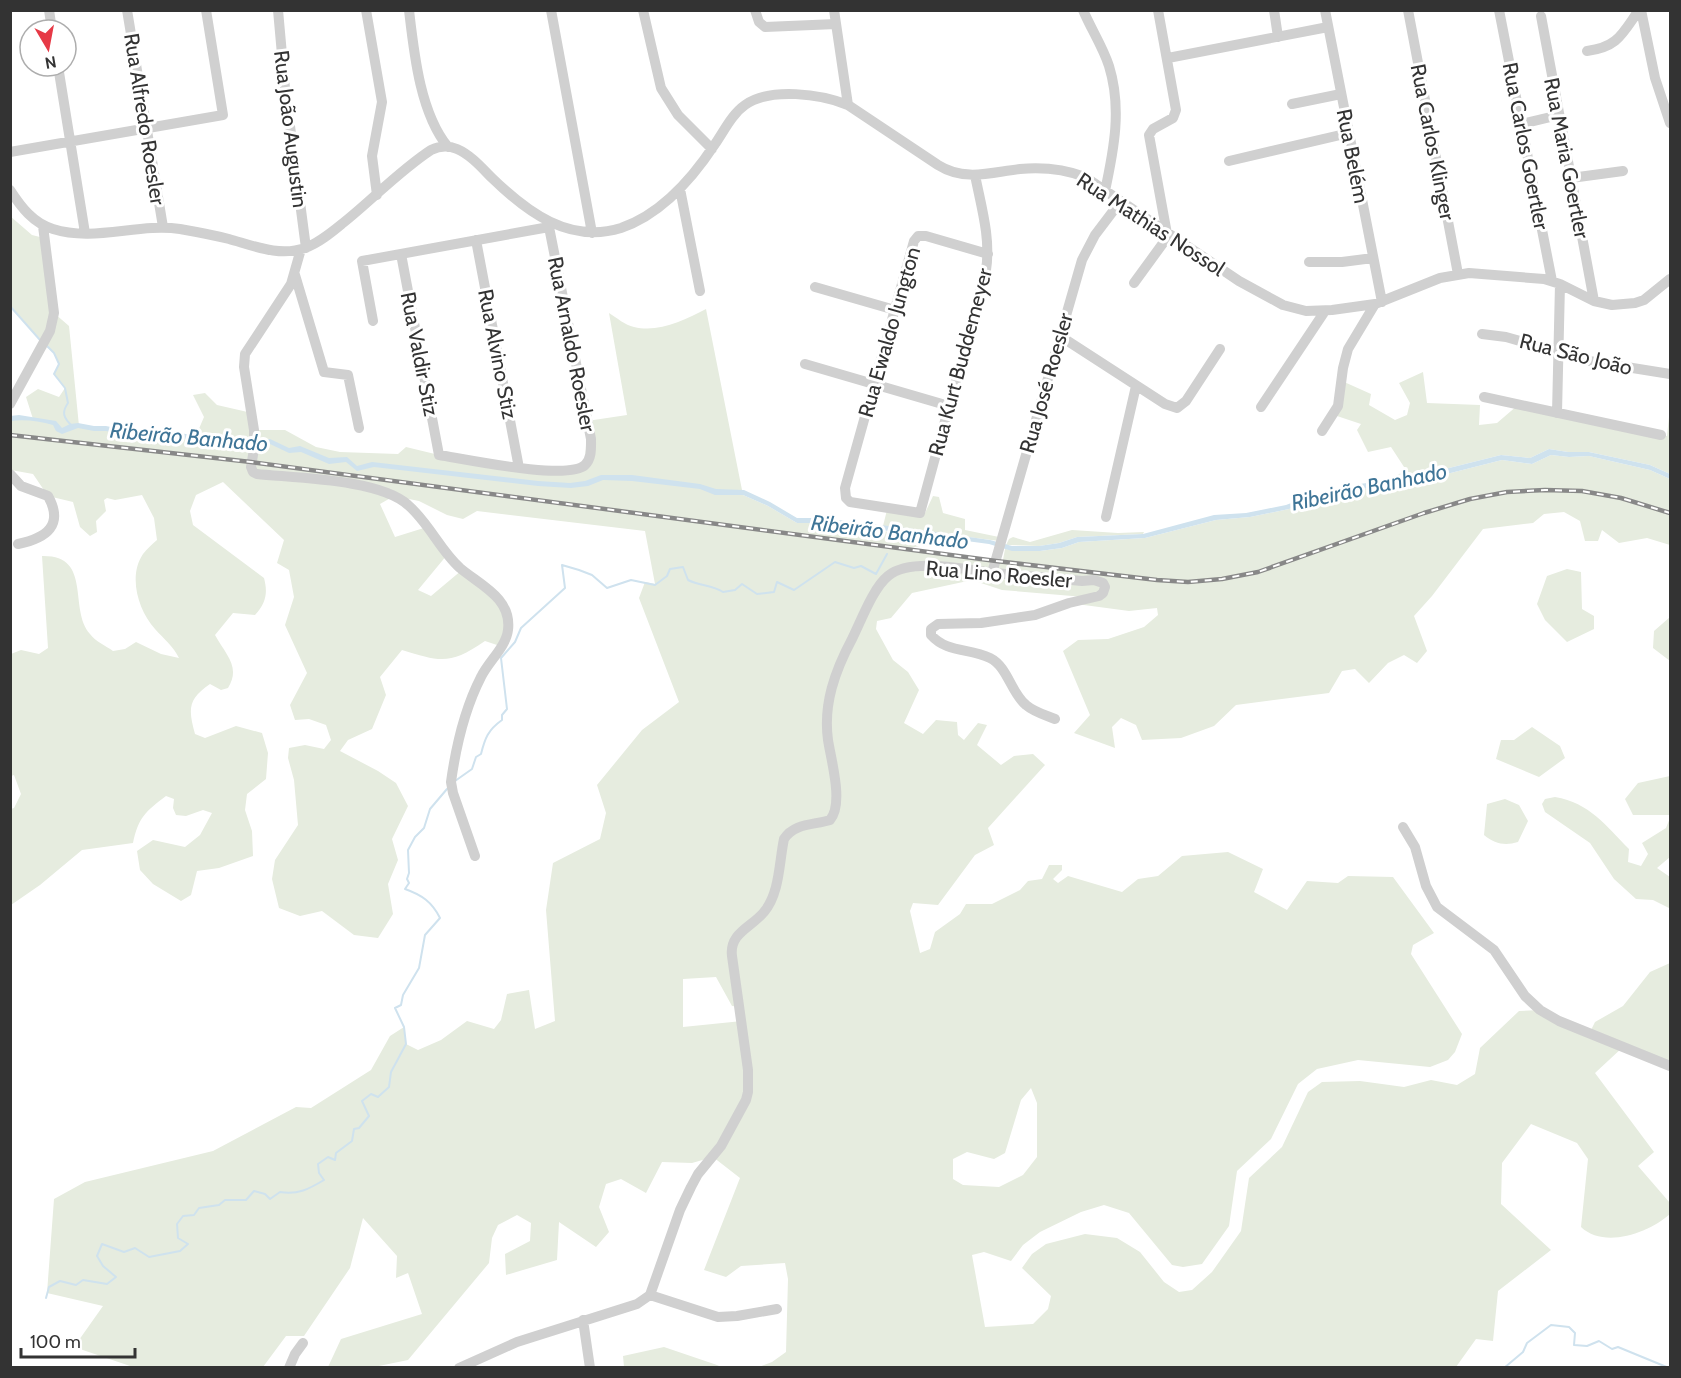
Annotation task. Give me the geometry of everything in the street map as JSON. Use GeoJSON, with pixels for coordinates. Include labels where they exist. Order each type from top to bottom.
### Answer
{"type":"FeatureCollection","features":[{"type":"Feature","properties":{"kind":"street","name":"Rua Alfredo Roesler"},"geometry":{"type":"LineString","coordinates":[[127,10],[162,227]]}},
{"type":"Feature","properties":{"kind":"street"},"geometry":{"type":"LineString","coordinates":[[10,152],[222,115],[206,10]]}},
{"type":"Feature","properties":{"kind":"street","name":"Rua João Augustin"},"geometry":{"type":"LineString","coordinates":[[278,10],[282,67],[304,249]]}},
{"type":"Feature","properties":{"kind":"street"},"geometry":{"type":"LineString","coordinates":[[366,10],[382,102],[372,156],[377,195]]}},
{"type":"Feature","properties":{"kind":"street"},"geometry":{"type":"LineString","coordinates":[[10,190],[28,214],[43,226],[60,231],[85,233],[162,227],[199,233],[269,250],[282,252],[304,249],[339,226],[431,150],[448,147],[431,119],[422,88],[416,62],[410,10]]}},
{"type":"Feature","properties":{"kind":"street"},"geometry":{"type":"LineString","coordinates":[[552,10],[592,233]]}},
{"type":"Feature","properties":{"kind":"street"},"geometry":{"type":"LineString","coordinates":[[643,10],[661,88],[678,115],[712,149]]}},
{"type":"Feature","properties":{"kind":"street"},"geometry":{"type":"LineString","coordinates":[[755,10],[759,22],[765,27],[836,24]]}},
{"type":"Feature","properties":{"kind":"street"},"geometry":{"type":"LineString","coordinates":[[834,10],[848,105]]}},
{"type":"Feature","properties":{"kind":"street"},"geometry":{"type":"LineString","coordinates":[[1083,10],[1106,57],[1114,95],[1115,135],[1105,191]]}},
{"type":"Feature","properties":{"kind":"street"},"geometry":{"type":"LineString","coordinates":[[1134,283],[1168,235],[1149,135],[1176,114],[1158,10]]}},
{"type":"Feature","properties":{"kind":"street"},"geometry":{"type":"LineString","coordinates":[[1274,10],[1278,37]]}},
{"type":"Feature","properties":{"kind":"street","name":"Rua Belém"},"geometry":{"type":"LineString","coordinates":[[1325,10],[1373,258],[1378,303]]}},
{"type":"Feature","properties":{"kind":"street","name":"Rua Carlos Klinger"},"geometry":{"type":"LineString","coordinates":[[1408,10],[1458,274]]}},
{"type":"Feature","properties":{"kind":"street","name":"Rua Carlos Goertler"},"geometry":{"type":"LineString","coordinates":[[1499,10],[1521,124],[1556,282],[1557,413]]}},
{"type":"Feature","properties":{"kind":"street"},"geometry":{"type":"LineString","coordinates":[[1587,51],[1605,48],[1614,43],[1640,10]]}},
{"type":"Feature","properties":{"kind":"street"},"geometry":{"type":"LineString","coordinates":[[1640,10],[1655,78],[1671,123]]}},
{"type":"Feature","properties":{"kind":"street","name":"Rua Maria Goertler"},"geometry":{"type":"LineString","coordinates":[[1540,16],[1594,301]]}},
{"type":"Feature","properties":{"kind":"street"},"geometry":{"type":"LineString","coordinates":[[1168,58],[1329,27]]}},
{"type":"Feature","properties":{"kind":"street"},"geometry":{"type":"LineString","coordinates":[[60,78],[85,233]]}},
{"type":"Feature","properties":{"kind":"street"},"geometry":{"type":"LineString","coordinates":[[1292,104],[1341,94]]}},
{"type":"Feature","properties":{"kind":"street","name":"Rua Mathias Nossol"},"geometry":{"type":"LineString","coordinates":[[448,147],[465,153],[516,201],[550,224],[592,233],[620,228],[656,210],[680,189],[739,110],[752,100],[806,95],[831,99],[848,105],[945,170],[954,173],[975,175],[1051,169],[1085,177],[1239,281],[1295,309],[1325,311],[1378,303],[1440,278],[1458,274],[1537,278],[1556,282],[1594,301],[1612,305],[1635,303],[1654,293],[1671,279]]}},
{"type":"Feature","properties":{"kind":"street"},"geometry":{"type":"LineString","coordinates":[[1521,124],[1559,115]]}},
{"type":"Feature","properties":{"kind":"street"},"geometry":{"type":"LineString","coordinates":[[1229,161],[1349,133]]}},
{"type":"Feature","properties":{"kind":"street"},"geometry":{"type":"LineString","coordinates":[[1571,178],[1623,171]]}},
{"type":"Feature","properties":{"kind":"street","name":"Rua Kurt Buddemeyer"},"geometry":{"type":"LineString","coordinates":[[920,513],[986,270],[988,254],[986,227],[975,175]]}},
{"type":"Feature","properties":{"kind":"street"},"geometry":{"type":"LineString","coordinates":[[680,189],[700,291]]}},
{"type":"Feature","properties":{"kind":"street","name":"Rua José Roesler"},"geometry":{"type":"LineString","coordinates":[[992,573],[1086,251],[1120,202]]}},
{"type":"Feature","properties":{"kind":"street"},"geometry":{"type":"LineString","coordinates":[[373,321],[362,261],[550,224]]}},
{"type":"Feature","properties":{"kind":"street","name":"Rua Arnaldo Roesler"},"geometry":{"type":"LineString","coordinates":[[519,468],[572,471],[579,469],[588,461],[591,452],[591,439],[550,224]]}},
{"type":"Feature","properties":{"kind":"street"},"geometry":{"type":"LineString","coordinates":[[10,404],[50,331],[54,313],[43,226]]}},
{"type":"Feature","properties":{"kind":"street","name":"Rua Ewaldo Jungton"},"geometry":{"type":"LineString","coordinates":[[920,513],[850,502],[846,498],[845,488],[914,241],[918,236],[926,236],[988,254]]}},
{"type":"Feature","properties":{"kind":"street","name":"Rua Alvino Stiz"},"geometry":{"type":"LineString","coordinates":[[476,240],[519,468]]}},
{"type":"Feature","properties":{"kind":"street"},"geometry":{"type":"LineString","coordinates":[[304,249],[286,293],[244,354],[254,443],[251,467],[257,474],[363,486],[401,499],[418,515],[455,563],[495,595],[503,605],[509,623],[508,633],[481,677],[465,713],[451,782],[475,856]]}},
{"type":"Feature","properties":{"kind":"street","name":"Rua Valdir Stiz"},"geometry":{"type":"LineString","coordinates":[[401,254],[439,455],[519,468]]}},
{"type":"Feature","properties":{"kind":"street"},"geometry":{"type":"LineString","coordinates":[[1309,262],[1342,262],[1373,258]]}},
{"type":"Feature","properties":{"kind":"street"},"geometry":{"type":"LineString","coordinates":[[295,275],[324,372],[348,375],[359,428]]}},
{"type":"Feature","properties":{"kind":"street"},"geometry":{"type":"LineString","coordinates":[[815,287],[894,310]]}},
{"type":"Feature","properties":{"kind":"street"},"geometry":{"type":"LineString","coordinates":[[1322,431],[1338,406],[1348,350],[1378,303]]}},
{"type":"Feature","properties":{"kind":"street"},"geometry":{"type":"LineString","coordinates":[[1261,407],[1325,311]]}},
{"type":"Feature","properties":{"kind":"street","name":"Rua São João"},"geometry":{"type":"LineString","coordinates":[[1482,334],[1506,337],[1558,353],[1615,366],[1671,374]]}},
{"type":"Feature","properties":{"kind":"street"},"geometry":{"type":"LineString","coordinates":[[1060,336],[1165,404],[1177,408],[1186,401],[1220,349]]}},
{"type":"Feature","properties":{"kind":"street"},"geometry":{"type":"LineString","coordinates":[[805,364],[949,406]]}},
{"type":"Feature","properties":{"kind":"street"},"geometry":{"type":"LineString","coordinates":[[1106,517],[1136,386]]}},
{"type":"Feature","properties":{"kind":"street"},"geometry":{"type":"LineString","coordinates":[[1484,397],[1661,435]]}},
{"type":"Feature","properties":{"kind":"street"},"geometry":{"type":"LineString","coordinates":[[10,474],[21,486],[48,496],[54,507],[55,519],[48,531],[36,541],[18,544]]}},
{"type":"Feature","properties":{"kind":"street","name":"Rua Lino Roesler"},"geometry":{"type":"LineString","coordinates":[[650,1295],[680,1210],[691,1187],[698,1174],[721,1146],[748,1092],[748,1070],[732,944],[735,938],[756,920],[770,903],[776,886],[784,838],[794,828],[830,820],[836,811],[835,786],[827,732],[832,685],[849,643],[881,582],[895,571],[927,566],[1082,581],[1094,580],[1103,583],[1105,587],[1099,596],[1069,603],[1035,615],[981,623],[938,624],[931,628],[930,635],[948,648],[991,658],[1001,667],[1025,705],[1055,719]]}},
{"type":"Feature","properties":{"kind":"street"},"geometry":{"type":"LineString","coordinates":[[1403,827],[1415,848],[1426,886],[1437,907],[1494,950],[1532,1003],[1559,1021],[1671,1066]]}},
{"type":"Feature","properties":{"kind":"street"},"geometry":{"type":"LineString","coordinates":[[459,1368],[517,1342],[637,1304],[650,1295],[718,1317],[777,1309]]}},
{"type":"Feature","properties":{"kind":"street"},"geometry":{"type":"LineString","coordinates":[[583,1320],[590,1368]]}},
{"type":"Feature","properties":{"kind":"street"},"geometry":{"type":"LineString","coordinates":[[289,1368],[291,1360],[303,1343]]}},
{"type":"Feature","properties":{"kind":"shaded area"},"geometry":{"type":"Polygon","coordinates":[[[10,216],[32,235],[44,238],[54,313],[69,326],[79,426],[106,428],[151,438],[195,438],[204,417],[193,395],[205,393],[217,405],[252,413],[254,430],[285,430],[316,447],[340,452],[398,454],[406,447],[439,455],[519,468],[585,465],[587,421],[627,415],[609,313],[631,326],[653,328],[671,324],[706,309],[743,495],[797,523],[822,523],[936,538],[926,545],[897,550],[1053,568],[1003,560],[1005,549],[1040,551],[1062,548],[1079,542],[1145,538],[1216,520],[1250,517],[1289,509],[1362,489],[1423,480],[1502,460],[1532,464],[1551,455],[1589,456],[1650,470],[1670,479],[1670,545],[1647,538],[1619,543],[1602,530],[1598,541],[1585,541],[1580,521],[1564,512],[1544,514],[1533,523],[1483,529],[1414,616],[1427,651],[1417,663],[1404,655],[1388,663],[1369,683],[1355,669],[1342,671],[1329,693],[1236,705],[1214,726],[1181,738],[1142,740],[1136,725],[1121,718],[1112,727],[1115,748],[1074,733],[1090,715],[1063,651],[1078,640],[1108,639],[1144,627],[1158,615],[1157,608],[1129,611],[1069,603],[1084,597],[1002,590],[978,582],[963,582],[912,593],[891,618],[877,621],[876,629],[893,660],[908,672],[919,690],[904,723],[923,734],[936,720],[957,722],[958,735],[964,740],[978,723],[987,725],[977,745],[1001,765],[1014,756],[1033,754],[1045,765],[988,828],[994,845],[975,855],[938,905],[913,903],[910,911],[920,953],[930,949],[935,932],[960,914],[966,904],[992,904],[1020,890],[1028,881],[1042,879],[1049,865],[1062,865],[1062,870],[1053,879],[1058,883],[1068,876],[1122,892],[1138,879],[1158,876],[1182,856],[1228,852],[1263,869],[1254,892],[1287,910],[1307,881],[1338,883],[1348,876],[1393,877],[1434,933],[1413,945],[1411,954],[1462,1034],[1455,1052],[1448,1060],[1430,1067],[1358,1060],[1317,1069],[1298,1084],[1271,1139],[1237,1171],[1229,1226],[1202,1264],[1183,1267],[1172,1265],[1129,1213],[1104,1205],[1081,1212],[1040,1232],[1023,1245],[1011,1261],[984,1252],[972,1255],[985,1327],[1033,1324],[1048,1309],[1051,1296],[1022,1268],[1032,1254],[1046,1244],[1085,1234],[1117,1238],[1140,1252],[1164,1282],[1179,1292],[1192,1290],[1212,1272],[1241,1231],[1249,1178],[1282,1147],[1308,1092],[1322,1082],[1360,1081],[1404,1087],[1431,1080],[1457,1085],[1475,1074],[1480,1048],[1519,1011],[1540,1010],[1589,1034],[1595,1022],[1623,1006],[1650,972],[1670,963],[1670,1066],[1623,1047],[1595,1073],[1654,1152],[1638,1166],[1670,1203],[1670,1214],[1650,1227],[1626,1236],[1614,1238],[1591,1234],[1581,1227],[1588,1159],[1577,1143],[1531,1124],[1502,1163],[1501,1204],[1551,1250],[1498,1291],[1493,1341],[1476,1339],[1456,1367],[759,1367],[772,1362],[786,1352],[788,1279],[785,1263],[741,1266],[726,1277],[704,1270],[740,1178],[713,1157],[692,1163],[662,1162],[646,1193],[621,1179],[606,1184],[599,1207],[609,1232],[596,1247],[559,1222],[557,1260],[506,1275],[505,1254],[530,1241],[531,1223],[517,1215],[498,1225],[492,1238],[489,1263],[408,1360],[374,1367],[328,1367],[341,1339],[422,1314],[408,1273],[396,1278],[397,1256],[363,1218],[350,1268],[304,1336],[286,1336],[263,1367],[133,1367],[74,1347],[103,1306],[47,1293],[54,1199],[85,1182],[213,1151],[296,1107],[311,1108],[371,1070],[390,1036],[404,1027],[406,1044],[418,1050],[441,1040],[467,1021],[494,1029],[501,1020],[507,994],[529,990],[535,1029],[555,1021],[546,910],[553,863],[600,839],[606,813],[597,785],[642,730],[679,702],[639,598],[645,582],[655,584],[645,531],[477,511],[463,519],[447,515],[419,501],[394,496],[380,504],[395,537],[427,527],[447,555],[418,590],[431,596],[462,570],[495,595],[507,616],[500,646],[485,641],[463,654],[445,659],[436,659],[402,650],[380,677],[386,695],[372,729],[348,740],[340,751],[396,783],[408,806],[392,839],[398,860],[388,884],[393,914],[378,938],[354,935],[322,911],[300,916],[279,908],[272,879],[275,860],[298,825],[294,780],[288,758],[289,748],[305,745],[324,749],[331,740],[326,725],[309,719],[295,720],[290,705],[307,673],[285,625],[294,597],[289,570],[277,563],[284,540],[223,482],[196,495],[190,511],[193,525],[264,578],[266,593],[262,606],[255,615],[233,613],[215,635],[231,661],[232,681],[228,688],[221,690],[210,684],[203,689],[194,700],[191,718],[195,734],[205,738],[236,726],[262,733],[268,753],[266,779],[247,794],[245,810],[252,831],[253,856],[219,868],[197,871],[191,895],[181,901],[153,884],[140,870],[137,851],[153,840],[185,847],[200,835],[212,813],[203,810],[186,816],[176,815],[173,808],[174,799],[166,796],[144,816],[137,827],[133,843],[82,850],[40,885],[11,905],[11,809],[14,808],[21,794],[14,775],[11,776],[11,654],[21,650],[39,654],[48,648],[42,556],[58,558],[68,564],[77,585],[84,623],[90,634],[98,641],[113,651],[125,649],[136,642],[161,654],[179,658],[149,621],[137,593],[136,572],[139,563],[143,554],[157,540],[154,518],[142,495],[104,500],[106,511],[96,521],[97,532],[90,536],[80,527],[73,502],[48,496],[33,474],[11,470],[11,419],[33,419],[26,397],[38,389],[59,397],[65,388],[54,374],[59,364],[54,353],[41,342],[11,306],[10,216]],[[716,977],[683,979],[683,1027],[742,1021],[740,1007],[732,1006],[716,977]],[[1031,1088],[1021,1100],[1005,1153],[994,1159],[967,1152],[953,1159],[953,1179],[963,1185],[999,1187],[1023,1175],[1037,1157],[1037,1103],[1031,1088]]]}},
{"type":"Feature","properties":{"kind":"shaded area"},"geometry":{"type":"Polygon","coordinates":[[[1423,372],[1427,403],[1480,405],[1479,425],[1497,423],[1518,405],[1667,436],[1670,407],[1670,474],[1650,465],[1589,452],[1549,449],[1530,458],[1501,455],[1421,475],[1389,480],[1406,470],[1391,447],[1368,452],[1357,430],[1361,424],[1334,415],[1342,381],[1371,394],[1369,405],[1395,420],[1407,415],[1410,403],[1399,383],[1423,372]]]}},
{"type":"Feature","properties":{"kind":"shaded area"},"geometry":{"type":"Polygon","coordinates":[[[933,496],[939,497],[943,513],[965,519],[965,530],[999,537],[999,541],[883,526],[887,510],[925,513],[933,496]]]}},
{"type":"Feature","properties":{"kind":"shaded area"},"geometry":{"type":"Polygon","coordinates":[[[1072,530],[1144,532],[1143,534],[1077,537],[1039,546],[1006,545],[1013,537],[1030,542],[1072,530]]]}},
{"type":"Feature","properties":{"kind":"shaded area"},"geometry":{"type":"Polygon","coordinates":[[[1567,569],[1581,572],[1582,609],[1594,616],[1594,629],[1567,642],[1545,620],[1537,604],[1547,576],[1567,569]]]}},
{"type":"Feature","properties":{"kind":"shaded area"},"geometry":{"type":"Polygon","coordinates":[[[1670,617],[1670,661],[1653,648],[1654,631],[1670,617]]]}},
{"type":"Feature","properties":{"kind":"shaded area"},"geometry":{"type":"Polygon","coordinates":[[[1532,727],[1560,746],[1565,758],[1539,777],[1496,759],[1501,740],[1514,740],[1532,727]]]}},
{"type":"Feature","properties":{"kind":"shaded area"},"geometry":{"type":"Polygon","coordinates":[[[1670,776],[1670,815],[1633,815],[1625,799],[1638,783],[1670,776]]]}},
{"type":"Feature","properties":{"kind":"shaded area"},"geometry":{"type":"Polygon","coordinates":[[[1555,797],[1578,804],[1596,816],[1629,849],[1628,862],[1641,866],[1648,854],[1642,843],[1666,828],[1670,818],[1670,857],[1657,868],[1670,877],[1670,914],[1669,908],[1653,900],[1636,899],[1614,879],[1590,843],[1545,812],[1542,804],[1545,799],[1555,797]]]}},
{"type":"Feature","properties":{"kind":"shaded area"},"geometry":{"type":"Polygon","coordinates":[[[1505,799],[1519,805],[1528,821],[1518,842],[1509,844],[1496,842],[1484,835],[1487,804],[1505,799]]]}},
{"type":"Feature","properties":{"kind":"shaded area"},"geometry":{"type":"Polygon","coordinates":[[[664,1347],[721,1367],[624,1367],[623,1356],[664,1347]]]}},
{"type":"Feature","properties":{"kind":"water","name":"Ribeirão Banhado"},"geometry":{"type":"Polygon","coordinates":[[[19,415],[56,421],[62,428],[78,423],[150,435],[177,433],[206,439],[222,437],[245,443],[270,439],[289,448],[300,446],[329,458],[347,457],[357,466],[372,462],[570,483],[585,481],[601,475],[632,475],[700,484],[716,489],[744,490],[797,518],[821,518],[914,529],[990,540],[1012,546],[1039,546],[1077,537],[1143,534],[1214,515],[1246,513],[1286,505],[1312,495],[1360,484],[1421,475],[1501,455],[1530,458],[1549,449],[1589,452],[1650,465],[1670,474],[1670,479],[1650,470],[1589,456],[1551,455],[1532,464],[1502,460],[1423,480],[1362,489],[1289,509],[1250,517],[1216,520],[1145,538],[1079,542],[1062,548],[1040,551],[1012,551],[989,544],[914,534],[822,523],[797,523],[743,495],[715,495],[700,489],[603,480],[588,486],[571,488],[374,467],[357,471],[346,462],[329,464],[301,452],[289,453],[270,444],[246,448],[222,442],[206,444],[177,438],[150,440],[78,428],[62,434],[56,431],[53,425],[37,421],[11,421],[10,416],[19,415]]]}},
{"type":"Feature","properties":{"kind":"waterway"},"geometry":{"type":"LineString","coordinates":[[10,306],[40,340]]}},
{"type":"Feature","properties":{"kind":"waterway"},"geometry":{"type":"LineString","coordinates":[[47,346],[54,353],[59,364],[54,374],[65,388],[68,403],[64,415],[72,426]]}},
{"type":"Feature","properties":{"kind":"waterway","name":"Ribeirão Banhado"},"geometry":{"type":"LineString","coordinates":[[455,781],[472,769],[488,735],[493,727],[502,720],[502,715],[507,709],[501,658],[515,642],[521,628],[565,588],[562,565],[592,575],[607,588],[631,580],[655,585],[667,576],[670,569],[683,567],[688,580],[692,582],[723,592],[735,590],[742,584],[757,594],[774,592],[777,582],[794,590],[835,562],[854,568],[861,566],[876,574],[887,554]]}},
{"type":"Feature","properties":{"kind":"waterway"},"geometry":{"type":"LineString","coordinates":[[46,1298],[49,1287],[60,1281],[76,1285],[83,1280],[107,1284],[116,1277],[103,1266],[97,1256],[102,1244],[124,1252],[135,1248],[149,1257],[180,1251],[188,1244],[178,1238],[177,1224],[183,1216],[194,1215],[199,1208],[219,1205],[225,1200],[246,1200],[254,1191],[265,1194],[270,1199],[280,1192],[292,1193],[324,1180],[319,1173],[318,1164],[328,1157],[335,1160],[336,1153],[352,1141],[354,1129],[359,1128],[369,1116],[362,1101],[371,1094],[378,1097],[389,1087],[391,1072],[406,1044],[404,1027],[395,1008],[401,1005],[403,995],[419,968],[425,935],[440,918],[426,900],[405,889],[409,883],[407,879],[408,850],[415,837],[424,828],[430,809],[447,789]]}},
{"type":"Feature","properties":{"kind":"waterway"},"geometry":{"type":"LineString","coordinates":[[1504,1368],[1523,1352],[1527,1343],[1551,1325],[1569,1327],[1575,1333],[1574,1345],[1587,1346],[1599,1341],[1612,1349],[1618,1347],[1669,1368]]}},
{"type":"Feature","properties":{"kind":"railway"},"geometry":{"type":"LineString","coordinates":[[10,435],[251,462],[996,561],[1188,582],[1222,579],[1258,572],[1424,513],[1470,499],[1507,492],[1582,491],[1621,498],[1670,513]]}}]}
